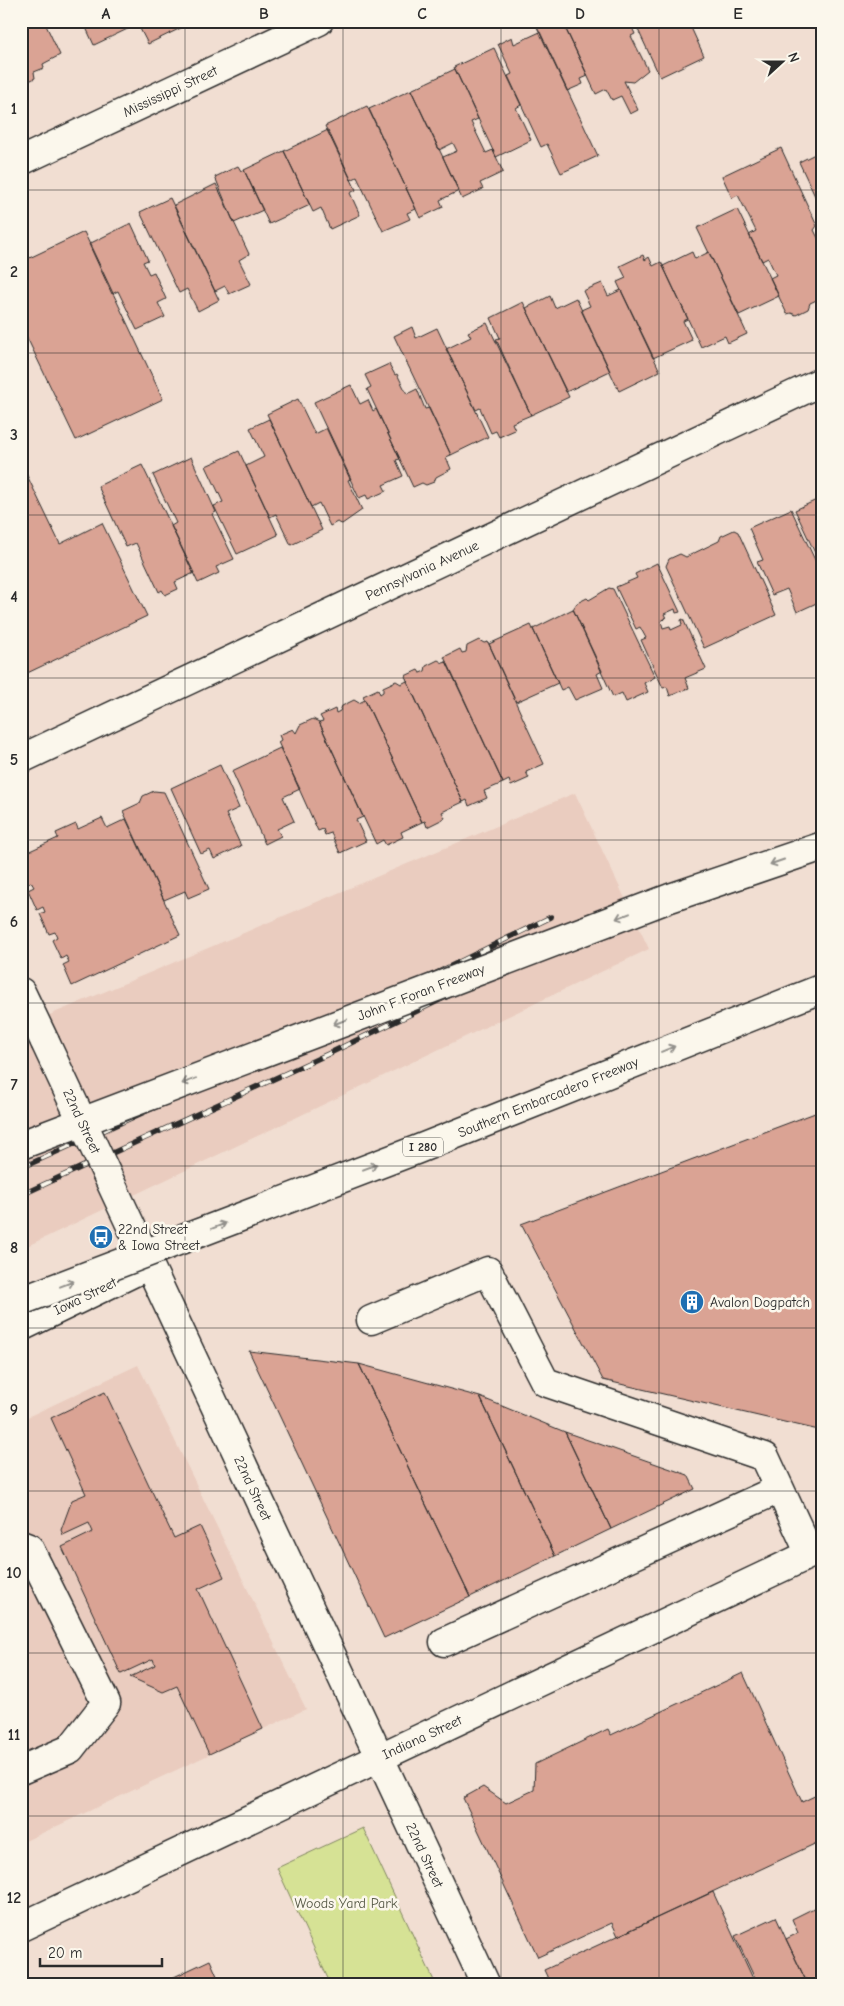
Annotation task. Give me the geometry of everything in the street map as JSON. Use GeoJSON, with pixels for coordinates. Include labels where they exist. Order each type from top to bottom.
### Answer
{"type":"FeatureCollection","features":[{"type":"Feature","properties":{"kind":"main road","name":"Mississippi Street"},"geometry":{"type":"LineString","coordinates":[[21,161],[320,21]]}},
{"type":"Feature","properties":{"kind":"main road","name":"Pennsylvania Avenue"},"geometry":{"type":"LineString","coordinates":[[21,759],[823,381]]}},
{"type":"Feature","properties":{"kind":"main road","name":"John F Foran Freeway"},"geometry":{"type":"LineString","coordinates":[[21,1145],[670,898],[823,846]]}},
{"type":"Feature","properties":{"kind":"main road","name":"Southern Embarcadero Freeway"},"geometry":{"type":"LineString","coordinates":[[21,1301],[416,1150],[823,988]]}},
{"type":"Feature","properties":{"kind":"main road","name":"22nd Street"},"geometry":{"type":"LineString","coordinates":[[21,992],[486,1985]]}},
{"type":"Feature","properties":{"kind":"main road","name":"Iowa Street"},"geometry":{"type":"LineString","coordinates":[[21,1327],[144,1253]]}},
{"type":"Feature","properties":{"kind":"main road"},"geometry":{"type":"LineString","coordinates":[[371,1320],[488,1271],[545,1382],[765,1457],[779,1489],[816,1551]]}},
{"type":"Feature","properties":{"kind":"main road"},"geometry":{"type":"LineString","coordinates":[[444,1642],[779,1489]]}},
{"type":"Feature","properties":{"kind":"main road"},"geometry":{"type":"LineString","coordinates":[[21,1545],[29,1548],[106,1703],[70,1749],[21,1770]]}},
{"type":"Feature","properties":{"kind":"main road","name":"Indiana Street"},"geometry":{"type":"LineString","coordinates":[[21,1927],[816,1551]]}},
{"type":"Feature","properties":{"kind":"shaded area"},"geometry":{"type":"Polygon","coordinates":[[[575,793],[649,949],[21,1249],[21,1027],[575,793]]]}},
{"type":"Feature","properties":{"kind":"shaded area"},"geometry":{"type":"Polygon","coordinates":[[[138,1365],[306,1709],[21,1843],[21,1420],[138,1365]]]}},
{"type":"Feature","properties":{"kind":"green space","name":"Woods Yard Park"},"geometry":{"type":"Polygon","coordinates":[[[363,1828],[436,1985],[331,1985],[277,1868],[363,1828]]]}},
{"type":"Feature","properties":{"kind":"building"},"geometry":{"type":"Polygon","coordinates":[[[21,21],[44,21],[60,55],[43,64],[44,68],[34,72],[35,78],[21,85],[21,21]]]}},
{"type":"Feature","properties":{"kind":"building"},"geometry":{"type":"Polygon","coordinates":[[[83,21],[136,21],[138,24],[94,45],[83,21]]]}},
{"type":"Feature","properties":{"kind":"building"},"geometry":{"type":"Polygon","coordinates":[[[136,21],[188,21],[189,24],[148,44],[136,21]]]}},
{"type":"Feature","properties":{"kind":"building"},"geometry":{"type":"Polygon","coordinates":[[[549,21],[562,21],[588,76],[581,79],[583,84],[567,91],[537,27],[549,21]]]}},
{"type":"Feature","properties":{"kind":"building"},"geometry":{"type":"Polygon","coordinates":[[[562,21],[629,21],[635,34],[631,36],[648,70],[633,82],[624,81],[638,110],[630,114],[621,96],[612,100],[606,89],[596,94],[562,21]]]}},
{"type":"Feature","properties":{"kind":"building"},"geometry":{"type":"Polygon","coordinates":[[[634,21],[688,21],[704,56],[660,77],[634,21]]]}},
{"type":"Feature","properties":{"kind":"building"},"geometry":{"type":"Polygon","coordinates":[[[540,32],[598,156],[561,173],[547,144],[541,147],[508,76],[512,74],[498,44],[512,37],[514,44],[540,32]]]}},
{"type":"Feature","properties":{"kind":"building"},"geometry":{"type":"Polygon","coordinates":[[[494,48],[521,105],[516,108],[531,140],[496,157],[454,67],[494,48]]]}},
{"type":"Feature","properties":{"kind":"building"},"geometry":{"type":"Polygon","coordinates":[[[455,69],[478,119],[471,122],[486,153],[493,150],[503,172],[480,183],[483,189],[462,199],[443,157],[457,151],[453,143],[439,150],[411,90],[455,69]]]}},
{"type":"Feature","properties":{"kind":"building"},"geometry":{"type":"Polygon","coordinates":[[[411,90],[459,191],[440,200],[443,207],[420,218],[369,109],[411,90]]]}},
{"type":"Feature","properties":{"kind":"building"},"geometry":{"type":"Polygon","coordinates":[[[367,106],[416,209],[407,213],[410,219],[383,231],[357,177],[351,180],[325,126],[367,106]]]}},
{"type":"Feature","properties":{"kind":"building"},"geometry":{"type":"Polygon","coordinates":[[[328,130],[356,190],[350,193],[360,215],[330,229],[321,208],[313,212],[284,151],[328,130]]]}},
{"type":"Feature","properties":{"kind":"building"},"geometry":{"type":"Polygon","coordinates":[[[781,148],[817,226],[814,230],[819,240],[823,241],[823,297],[810,303],[808,309],[796,315],[787,314],[770,278],[776,275],[768,258],[762,261],[749,235],[756,231],[738,195],[732,198],[722,176],[781,148]]]}},
{"type":"Feature","properties":{"kind":"building"},"geometry":{"type":"Polygon","coordinates":[[[823,150],[823,223],[820,217],[821,209],[799,162],[823,150]]]}},
{"type":"Feature","properties":{"kind":"building"},"geometry":{"type":"Polygon","coordinates":[[[284,151],[310,205],[269,224],[244,170],[284,151]]]}},
{"type":"Feature","properties":{"kind":"building"},"geometry":{"type":"Polygon","coordinates":[[[238,166],[241,171],[244,170],[263,210],[234,223],[215,177],[238,166]]]}},
{"type":"Feature","properties":{"kind":"building"},"geometry":{"type":"Polygon","coordinates":[[[216,184],[249,254],[239,260],[251,284],[229,294],[225,286],[215,291],[174,205],[216,184]]]}},
{"type":"Feature","properties":{"kind":"building"},"geometry":{"type":"Polygon","coordinates":[[[170,198],[219,300],[198,311],[187,289],[179,293],[140,212],[170,198]]]}},
{"type":"Feature","properties":{"kind":"building"},"geometry":{"type":"Polygon","coordinates":[[[737,209],[779,296],[739,315],[697,228],[737,209]]]}},
{"type":"Feature","properties":{"kind":"building"},"geometry":{"type":"Polygon","coordinates":[[[131,223],[148,260],[143,262],[149,274],[154,272],[166,299],[158,303],[165,317],[137,330],[118,291],[112,294],[89,244],[131,223]]]}},
{"type":"Feature","properties":{"kind":"building"},"geometry":{"type":"Polygon","coordinates":[[[84,232],[163,399],[76,440],[21,325],[21,262],[84,232]]]}},
{"type":"Feature","properties":{"kind":"building"},"geometry":{"type":"Polygon","coordinates":[[[692,252],[695,259],[709,252],[747,334],[728,343],[725,336],[701,347],[663,266],[692,252]]]}},
{"type":"Feature","properties":{"kind":"building"},"geometry":{"type":"Polygon","coordinates":[[[643,255],[645,260],[649,257],[653,266],[661,262],[688,319],[683,321],[692,340],[653,358],[617,282],[626,278],[620,266],[643,255]]]}},
{"type":"Feature","properties":{"kind":"building"},"geometry":{"type":"Polygon","coordinates":[[[602,283],[608,296],[621,290],[660,371],[619,391],[581,310],[590,306],[583,291],[602,283]]]}},
{"type":"Feature","properties":{"kind":"building"},"geometry":{"type":"Polygon","coordinates":[[[550,296],[555,308],[576,298],[610,371],[566,392],[526,308],[550,296]]]}},
{"type":"Feature","properties":{"kind":"building"},"geometry":{"type":"Polygon","coordinates":[[[523,302],[569,397],[531,415],[496,339],[500,338],[491,318],[523,302]]]}},
{"type":"Feature","properties":{"kind":"building"},"geometry":{"type":"Polygon","coordinates":[[[487,323],[531,415],[512,423],[515,430],[499,437],[496,431],[491,433],[480,408],[476,410],[446,349],[471,337],[468,332],[487,323]]]}},
{"type":"Feature","properties":{"kind":"building"},"geometry":{"type":"Polygon","coordinates":[[[412,327],[416,338],[437,328],[488,437],[451,455],[394,336],[412,327]]]}},
{"type":"Feature","properties":{"kind":"building"},"geometry":{"type":"Polygon","coordinates":[[[389,364],[395,375],[397,374],[407,394],[417,389],[425,409],[429,408],[451,455],[446,457],[451,469],[436,477],[434,482],[426,485],[422,483],[413,487],[367,389],[371,387],[365,375],[389,364]]]}},
{"type":"Feature","properties":{"kind":"building"},"geometry":{"type":"Polygon","coordinates":[[[351,385],[360,404],[368,400],[373,411],[376,409],[400,459],[396,460],[403,476],[383,485],[386,491],[368,499],[366,495],[359,498],[314,402],[351,385]]]}},
{"type":"Feature","properties":{"kind":"building"},"geometry":{"type":"Polygon","coordinates":[[[298,399],[315,434],[327,428],[351,479],[348,480],[362,510],[342,524],[337,522],[330,526],[319,503],[311,507],[267,414],[298,399]]]}},
{"type":"Feature","properties":{"kind":"building"},"geometry":{"type":"Polygon","coordinates":[[[269,419],[322,530],[291,545],[276,514],[270,517],[246,466],[264,457],[250,428],[269,419]]]}},
{"type":"Feature","properties":{"kind":"building"},"geometry":{"type":"Polygon","coordinates":[[[239,451],[278,535],[237,554],[214,506],[223,502],[206,466],[239,451]]]}},
{"type":"Feature","properties":{"kind":"building"},"geometry":{"type":"Polygon","coordinates":[[[191,457],[216,512],[212,514],[234,559],[216,567],[219,573],[198,583],[171,526],[176,523],[153,475],[191,457]]]}},
{"type":"Feature","properties":{"kind":"building"},"geometry":{"type":"Polygon","coordinates":[[[21,463],[60,544],[102,523],[147,616],[21,676],[21,463]]]}},
{"type":"Feature","properties":{"kind":"building"},"geometry":{"type":"Polygon","coordinates":[[[142,465],[194,573],[175,582],[178,589],[165,595],[162,590],[159,592],[136,543],[126,547],[98,486],[142,465]]]}},
{"type":"Feature","properties":{"kind":"building"},"geometry":{"type":"Polygon","coordinates":[[[823,497],[823,567],[822,568],[795,510],[823,497]]]}},
{"type":"Feature","properties":{"kind":"building"},"geometry":{"type":"Polygon","coordinates":[[[791,509],[823,577],[823,600],[797,612],[787,589],[772,595],[757,562],[763,560],[749,528],[791,509]]]}},
{"type":"Feature","properties":{"kind":"building"},"geometry":{"type":"Polygon","coordinates":[[[734,530],[738,532],[776,615],[704,648],[666,566],[669,559],[680,554],[686,557],[719,541],[721,536],[734,530]]]}},
{"type":"Feature","properties":{"kind":"building"},"geometry":{"type":"Polygon","coordinates":[[[657,563],[680,612],[676,613],[675,609],[664,614],[666,618],[661,621],[663,628],[670,626],[671,630],[682,625],[681,620],[683,619],[706,669],[685,678],[689,688],[670,696],[667,687],[663,688],[641,640],[646,638],[640,627],[636,629],[616,587],[637,578],[635,574],[657,563]]]}},
{"type":"Feature","properties":{"kind":"building"},"geometry":{"type":"Polygon","coordinates":[[[609,588],[613,589],[655,677],[644,683],[648,692],[626,702],[622,693],[613,697],[573,609],[577,603],[587,598],[589,600],[609,588]]]}},
{"type":"Feature","properties":{"kind":"building"},"geometry":{"type":"Polygon","coordinates":[[[573,609],[602,671],[597,674],[603,688],[575,700],[568,687],[561,690],[533,629],[573,609]]]}},
{"type":"Feature","properties":{"kind":"building"},"geometry":{"type":"Polygon","coordinates":[[[531,625],[558,683],[516,702],[489,644],[531,625]]]}},
{"type":"Feature","properties":{"kind":"building"},"geometry":{"type":"Polygon","coordinates":[[[479,640],[484,643],[488,642],[544,764],[526,772],[529,778],[511,786],[509,780],[503,783],[444,657],[460,649],[462,653],[466,652],[467,646],[479,640]]]}},
{"type":"Feature","properties":{"kind":"building"},"geometry":{"type":"Polygon","coordinates":[[[438,660],[443,663],[447,662],[503,783],[484,791],[487,798],[469,806],[467,800],[463,802],[405,676],[418,670],[420,673],[425,671],[426,666],[438,660]]]}},
{"type":"Feature","properties":{"kind":"building"},"geometry":{"type":"Polygon","coordinates":[[[396,681],[401,684],[407,681],[463,802],[442,812],[445,818],[427,827],[425,821],[422,822],[363,696],[378,689],[380,694],[383,692],[383,687],[396,681]]]}},
{"type":"Feature","properties":{"kind":"building"},"geometry":{"type":"Polygon","coordinates":[[[354,700],[359,703],[365,700],[422,822],[401,832],[403,837],[386,845],[383,840],[376,844],[319,722],[323,721],[320,716],[335,709],[336,713],[340,711],[342,706],[354,700]]]}},
{"type":"Feature","properties":{"kind":"building"},"geometry":{"type":"Polygon","coordinates":[[[313,719],[319,722],[363,817],[356,820],[366,841],[340,853],[331,833],[325,835],[323,829],[318,831],[278,742],[281,740],[279,735],[293,729],[296,733],[300,725],[313,719]]]}},
{"type":"Feature","properties":{"kind":"building"},"geometry":{"type":"Polygon","coordinates":[[[280,748],[300,789],[283,797],[294,821],[277,829],[281,836],[265,844],[232,771],[280,748]]]}},
{"type":"Feature","properties":{"kind":"building"},"geometry":{"type":"Polygon","coordinates":[[[220,765],[239,808],[226,814],[241,846],[214,859],[210,850],[201,854],[171,788],[220,765]]]}},
{"type":"Feature","properties":{"kind":"building"},"geometry":{"type":"Polygon","coordinates":[[[154,791],[164,792],[209,889],[188,898],[185,891],[164,900],[123,811],[140,803],[143,796],[154,791]]]}},
{"type":"Feature","properties":{"kind":"building"},"geometry":{"type":"Polygon","coordinates":[[[102,818],[107,828],[126,819],[180,935],[72,986],[63,965],[69,962],[66,956],[61,959],[52,940],[57,937],[55,932],[49,934],[40,914],[45,912],[43,907],[37,910],[28,890],[34,887],[31,882],[26,884],[21,874],[21,855],[58,838],[56,833],[76,824],[78,829],[102,818]]]}},
{"type":"Feature","properties":{"kind":"building","name":"Avalon Dogpatch"},"geometry":{"type":"Polygon","coordinates":[[[823,1110],[823,1431],[603,1380],[521,1224],[823,1110]]]}},
{"type":"Feature","properties":{"kind":"building"},"geometry":{"type":"Polygon","coordinates":[[[249,1351],[359,1364],[470,1597],[384,1638],[249,1351]]]}},
{"type":"Feature","properties":{"kind":"building"},"geometry":{"type":"Polygon","coordinates":[[[359,1364],[480,1397],[555,1556],[470,1597],[359,1364]]]}},
{"type":"Feature","properties":{"kind":"building"},"geometry":{"type":"Polygon","coordinates":[[[105,1392],[174,1538],[200,1526],[224,1577],[198,1589],[263,1729],[209,1754],[177,1686],[163,1692],[130,1677],[155,1665],[153,1659],[121,1674],[62,1547],[93,1532],[89,1523],[63,1535],[61,1530],[72,1500],[86,1494],[51,1418],[105,1392]]]}},
{"type":"Feature","properties":{"kind":"building"},"geometry":{"type":"Polygon","coordinates":[[[480,1397],[565,1432],[611,1529],[555,1556],[480,1397]]]}},
{"type":"Feature","properties":{"kind":"building"},"geometry":{"type":"Polygon","coordinates":[[[565,1432],[688,1475],[695,1489],[611,1529],[565,1432]]]}},
{"type":"Feature","properties":{"kind":"building"},"geometry":{"type":"Polygon","coordinates":[[[743,1673],[802,1802],[823,1792],[823,1840],[618,1936],[612,1923],[538,1957],[463,1798],[483,1787],[506,1803],[534,1790],[535,1764],[608,1729],[611,1735],[743,1673]]]}},
{"type":"Feature","properties":{"kind":"building"},"geometry":{"type":"Polygon","coordinates":[[[713,1892],[756,1985],[551,1985],[544,1970],[713,1892]]]}},
{"type":"Feature","properties":{"kind":"building"},"geometry":{"type":"Polygon","coordinates":[[[822,1904],[823,1985],[808,1985],[786,1939],[798,1933],[792,1919],[822,1904]]]}},
{"type":"Feature","properties":{"kind":"building"},"geometry":{"type":"Polygon","coordinates":[[[776,1917],[808,1985],[758,1985],[735,1936],[776,1917]]]}},
{"type":"Feature","properties":{"kind":"building"},"geometry":{"type":"Polygon","coordinates":[[[210,1960],[221,1985],[157,1985],[210,1960]]]}},
{"type":"Feature","properties":{"kind":"railway"},"geometry":{"type":"LineString","coordinates":[[21,1168],[276,1052],[551,917]]}},
{"type":"Feature","properties":{"kind":"railway"},"geometry":{"type":"LineString","coordinates":[[21,1195],[328,1054],[562,941]]}},
{"type":"Feature","properties":{"kind":"place","name":"22nd Street & Iowa Street"},"geometry":{"type":"Point","coordinates":[101,1237]}},
{"type":"Feature","properties":{"kind":"place","name":"Avalon Dogpatch"},"geometry":{"type":"Point","coordinates":[692,1302]}}]}
